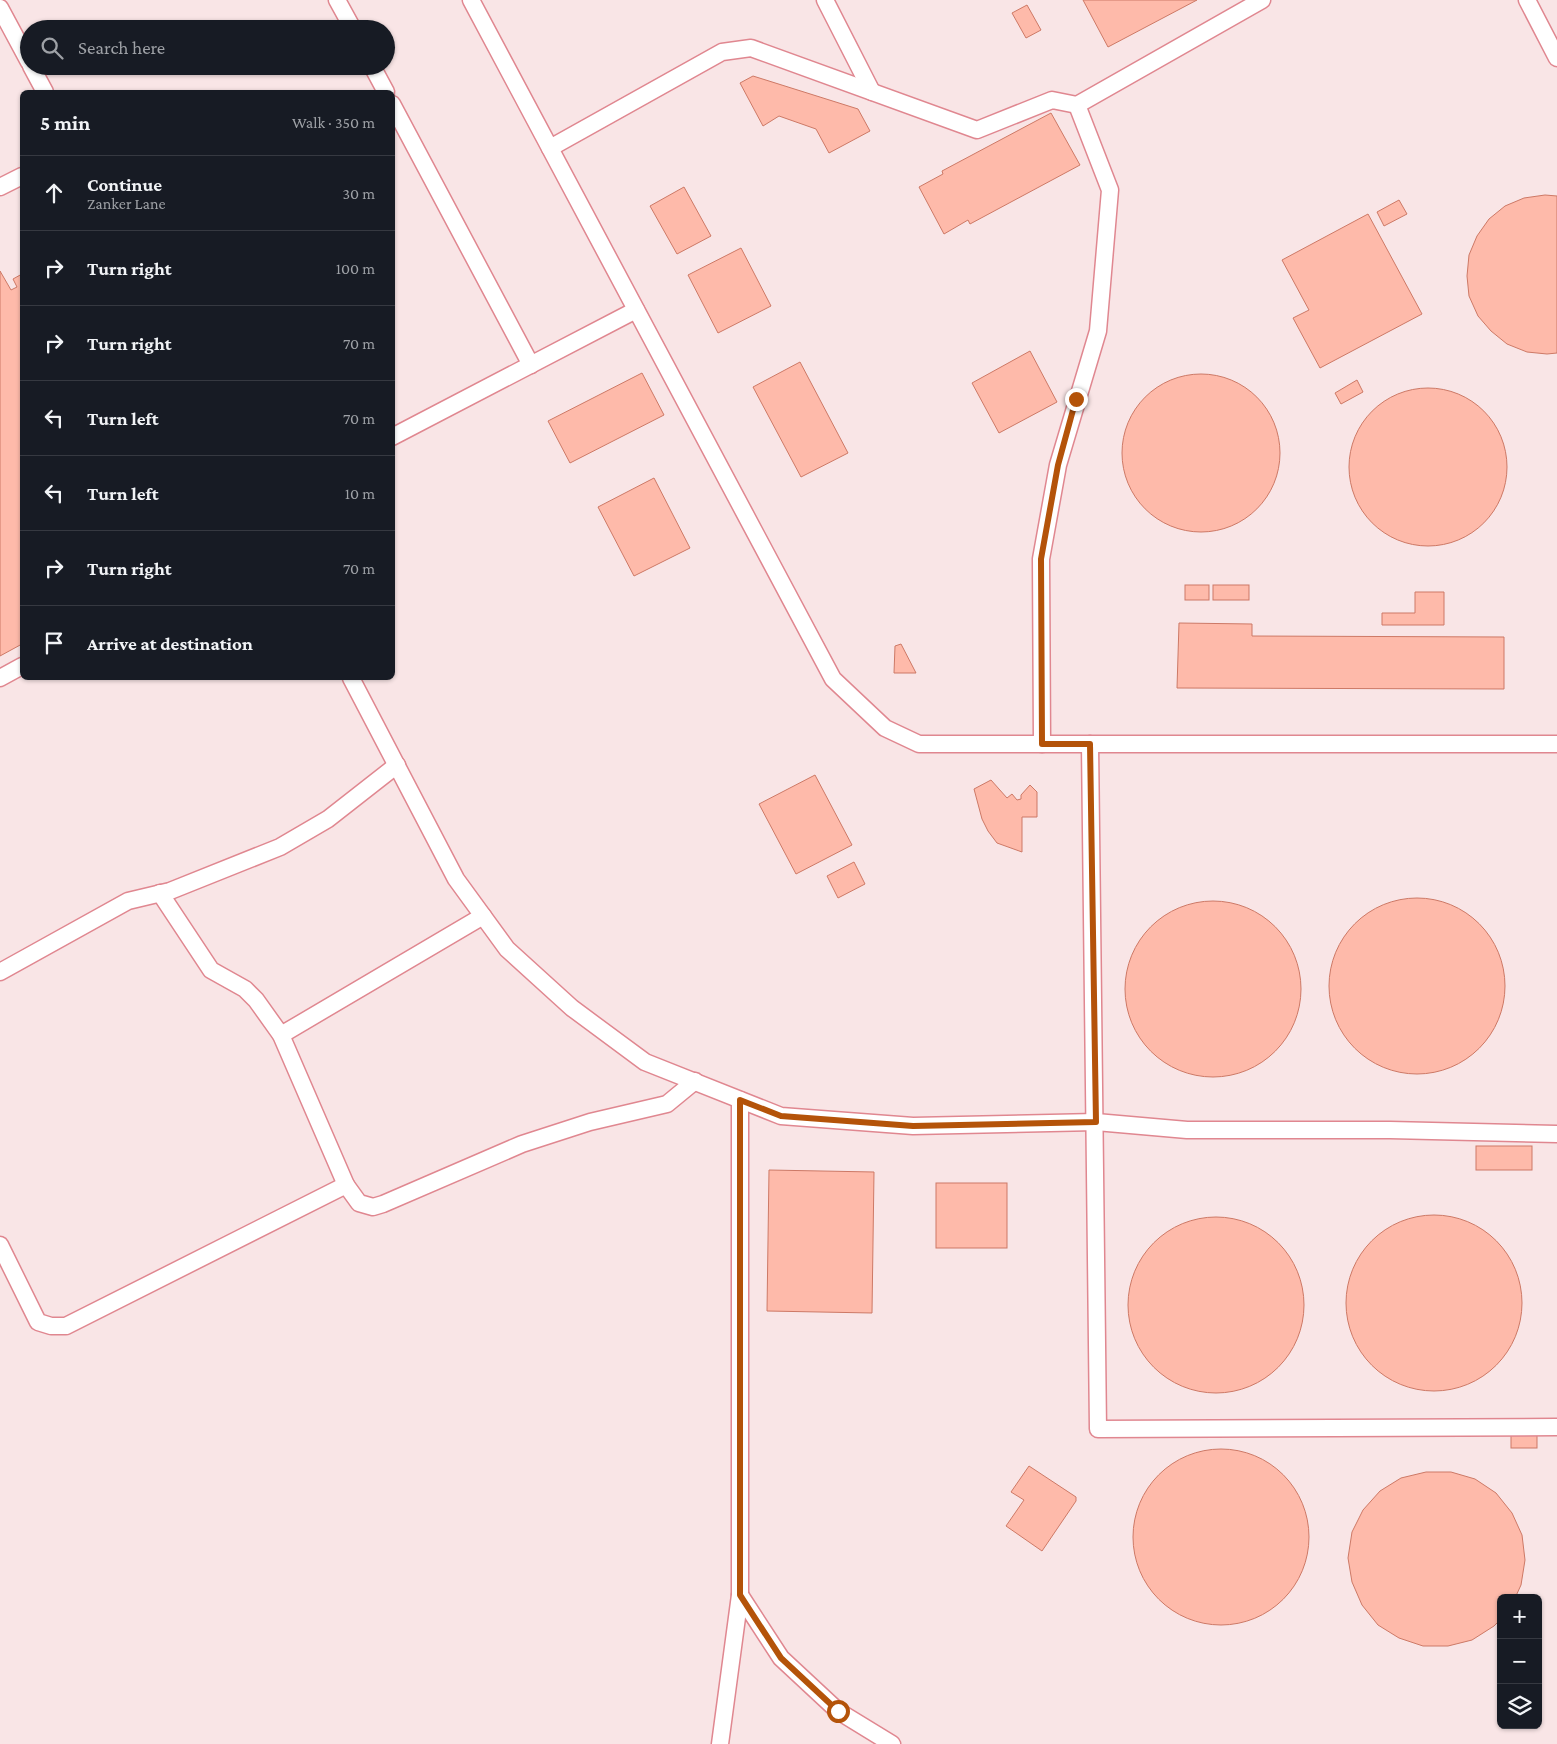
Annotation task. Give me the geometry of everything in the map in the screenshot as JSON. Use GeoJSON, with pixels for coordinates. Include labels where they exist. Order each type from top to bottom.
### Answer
{"type":"FeatureCollection","features":[{"type":"Feature","properties":{"kind":"lane"},"geometry":{"type":"LineString","coordinates":[[337,0],[348,20]]}},
{"type":"Feature","properties":{"kind":"lane"},"geometry":{"type":"LineString","coordinates":[[471,0],[833,679],[885,728],[919,744],[1557,744]]}},
{"type":"Feature","properties":{"kind":"lane"},"geometry":{"type":"LineString","coordinates":[[825,0],[872,92]]}},
{"type":"Feature","properties":{"kind":"lane"},"geometry":{"type":"LineString","coordinates":[[550,148],[722,52],[739,48],[751,48],[977,130],[1052,100],[1077,105],[1262,0]]}},
{"type":"Feature","properties":{"kind":"lane"},"geometry":{"type":"LineString","coordinates":[[1527,0],[1557,58]]}},
{"type":"Feature","properties":{"kind":"lane"},"geometry":{"type":"LineString","coordinates":[[0,8],[20,45]]}},
{"type":"Feature","properties":{"kind":"lane"},"geometry":{"type":"LineString","coordinates":[[36,75],[44,90]]}},
{"type":"Feature","properties":{"kind":"lane"},"geometry":{"type":"LineString","coordinates":[[377,75],[385,90]]}},
{"type":"Feature","properties":{"kind":"lane"},"geometry":{"type":"LineString","coordinates":[[1042,744],[1041,559],[1058,465],[1098,332],[1110,190],[1077,105]]}},
{"type":"Feature","properties":{"kind":"lane"},"geometry":{"type":"LineString","coordinates":[[395,110],[531,365]]}},
{"type":"Feature","properties":{"kind":"lane"},"geometry":{"type":"LineString","coordinates":[[0,187],[20,177]]}},
{"type":"Feature","properties":{"kind":"lane"},"geometry":{"type":"LineString","coordinates":[[395,435],[636,310]]}},
{"type":"Feature","properties":{"kind":"lane"},"geometry":{"type":"LineString","coordinates":[[0,678],[20,667]]}},
{"type":"Feature","properties":{"kind":"lane"},"geometry":{"type":"LineString","coordinates":[[352,680],[456,879],[507,949],[572,1008],[645,1062],[781,1116],[913,1126],[1096,1122],[1187,1130],[1390,1130],[1557,1134]]}},
{"type":"Feature","properties":{"kind":"lane"},"geometry":{"type":"LineString","coordinates":[[1090,744],[1096,1122],[1098,1429],[1557,1427]]}},
{"type":"Feature","properties":{"kind":"lane"},"geometry":{"type":"LineString","coordinates":[[0,972],[128,902],[160,893],[280,847],[328,820],[397,765]]}},
{"type":"Feature","properties":{"kind":"lane"},"geometry":{"type":"LineString","coordinates":[[160,893],[211,970],[245,989],[256,1000],[281,1035],[346,1184],[359,1203],[372,1207],[382,1204],[522,1144],[590,1122],[667,1104],[694,1082]]}},
{"type":"Feature","properties":{"kind":"lane"},"geometry":{"type":"LineString","coordinates":[[281,1035],[483,916]]}},
{"type":"Feature","properties":{"kind":"lane"},"geometry":{"type":"LineString","coordinates":[[720,1744],[740,1595],[740,1100]]}},
{"type":"Feature","properties":{"kind":"lane"},"geometry":{"type":"LineString","coordinates":[[0,1245],[38,1322],[52,1326],[66,1326],[346,1184]]}},
{"type":"Feature","properties":{"kind":"lane"},"geometry":{"type":"LineString","coordinates":[[740,1595],[781,1658],[838,1711],[892,1744]]}},
{"type":"Feature","properties":{"kind":"building"},"geometry":{"type":"Polygon","coordinates":[[[1083,0],[1197,0],[1108,47],[1083,0]]]}},
{"type":"Feature","properties":{"kind":"building"},"geometry":{"type":"Polygon","coordinates":[[[1027,5],[1041,30],[1026,38],[1012,13],[1027,5]]]}},
{"type":"Feature","properties":{"kind":"building"},"geometry":{"type":"Polygon","coordinates":[[[753,76],[858,109],[870,131],[829,153],[816,129],[779,116],[763,126],[740,83],[753,76]]]}},
{"type":"Feature","properties":{"kind":"building"},"geometry":{"type":"Polygon","coordinates":[[[1051,113],[1080,165],[970,224],[968,220],[944,234],[919,187],[943,174],[942,171],[1051,113]]]}},
{"type":"Feature","properties":{"kind":"building"},"geometry":{"type":"Polygon","coordinates":[[[684,187],[711,236],[677,254],[650,206],[684,187]]]}},
{"type":"Feature","properties":{"kind":"building"},"geometry":{"type":"Polygon","coordinates":[[[1545,195],[1557,196],[1557,353],[1547,354],[1527,352],[1507,344],[1491,331],[1478,316],[1469,296],[1467,276],[1469,255],[1477,236],[1489,219],[1505,206],[1524,198],[1545,195]]]}},
{"type":"Feature","properties":{"kind":"building"},"geometry":{"type":"Polygon","coordinates":[[[1399,200],[1407,214],[1384,226],[1377,212],[1399,200]]]}},
{"type":"Feature","properties":{"kind":"building"},"geometry":{"type":"Polygon","coordinates":[[[1368,214],[1422,314],[1320,368],[1293,318],[1309,310],[1282,260],[1368,214]]]}},
{"type":"Feature","properties":{"kind":"building"},"geometry":{"type":"Polygon","coordinates":[[[741,248],[771,306],[718,333],[688,275],[741,248]]]}},
{"type":"Feature","properties":{"kind":"building"},"geometry":{"type":"Polygon","coordinates":[[[0,271],[11,290],[17,287],[13,279],[20,275],[20,645],[0,656],[0,271]]]}},
{"type":"Feature","properties":{"kind":"building"},"geometry":{"type":"Polygon","coordinates":[[[1030,351],[1057,402],[999,433],[972,383],[1030,351]]]}},
{"type":"Feature","properties":{"kind":"building"},"geometry":{"type":"Polygon","coordinates":[[[800,362],[848,453],[801,477],[753,387],[800,362]]]}},
{"type":"Feature","properties":{"kind":"building"},"geometry":{"type":"Polygon","coordinates":[[[642,373],[664,415],[570,463],[548,421],[642,373]]]}},
{"type":"Feature","properties":{"kind":"building"},"geometry":{"type":"Polygon","coordinates":[[[1209,374],[1224,377],[1238,383],[1257,397],[1267,409],[1277,430],[1280,453],[1277,476],[1267,497],[1257,509],[1245,519],[1224,529],[1209,532],[1193,532],[1178,529],[1157,519],[1135,497],[1123,468],[1122,445],[1125,430],[1135,409],[1157,387],[1186,375],[1209,374]]]}},
{"type":"Feature","properties":{"kind":"building"},"geometry":{"type":"Polygon","coordinates":[[[1357,380],[1363,392],[1341,404],[1335,393],[1357,380]]]}},
{"type":"Feature","properties":{"kind":"building"},"geometry":{"type":"Polygon","coordinates":[[[1436,388],[1451,391],[1465,397],[1484,411],[1494,423],[1504,444],[1507,467],[1504,490],[1494,511],[1484,523],[1472,533],[1451,543],[1436,546],[1420,546],[1405,543],[1384,533],[1362,511],[1350,482],[1349,459],[1352,444],[1362,423],[1384,401],[1413,389],[1436,388]]]}},
{"type":"Feature","properties":{"kind":"building"},"geometry":{"type":"Polygon","coordinates":[[[654,478],[690,548],[634,576],[598,507],[654,478]]]}},
{"type":"Feature","properties":{"kind":"building"},"geometry":{"type":"Polygon","coordinates":[[[1185,585],[1209,585],[1209,600],[1185,600],[1185,585]]]}},
{"type":"Feature","properties":{"kind":"building"},"geometry":{"type":"Polygon","coordinates":[[[1213,585],[1249,585],[1249,600],[1213,600],[1213,585]]]}},
{"type":"Feature","properties":{"kind":"building"},"geometry":{"type":"Polygon","coordinates":[[[1415,592],[1444,592],[1444,625],[1382,625],[1382,613],[1415,613],[1415,592]]]}},
{"type":"Feature","properties":{"kind":"building"},"geometry":{"type":"Polygon","coordinates":[[[1179,623],[1252,624],[1252,636],[1504,637],[1504,689],[1177,688],[1179,623]]]}},
{"type":"Feature","properties":{"kind":"building"},"geometry":{"type":"Polygon","coordinates":[[[901,644],[916,673],[894,673],[895,646],[901,644]]]}},
{"type":"Feature","properties":{"kind":"building"},"geometry":{"type":"Polygon","coordinates":[[[815,775],[852,845],[796,874],[759,804],[815,775]]]}},
{"type":"Feature","properties":{"kind":"building"},"geometry":{"type":"Polygon","coordinates":[[[991,780],[1007,798],[1012,794],[1017,800],[1021,799],[1021,795],[1030,785],[1037,792],[1037,817],[1022,817],[1022,852],[997,843],[982,819],[974,789],[991,780]]]}},
{"type":"Feature","properties":{"kind":"building"},"geometry":{"type":"Polygon","coordinates":[[[854,862],[865,884],[838,898],[827,876],[854,862]]]}},
{"type":"Feature","properties":{"kind":"building"},"geometry":{"type":"Polygon","coordinates":[[[1417,898],[1451,905],[1473,918],[1485,930],[1498,952],[1505,986],[1498,1020],[1485,1042],[1473,1054],[1451,1067],[1417,1074],[1383,1067],[1361,1054],[1349,1042],[1336,1020],[1329,986],[1336,952],[1349,930],[1361,918],[1383,905],[1417,898]]]}},
{"type":"Feature","properties":{"kind":"building"},"geometry":{"type":"Polygon","coordinates":[[[1213,901],[1247,908],[1269,921],[1281,933],[1294,955],[1301,989],[1294,1023],[1281,1045],[1269,1057],[1247,1070],[1213,1077],[1179,1070],[1157,1057],[1145,1045],[1132,1023],[1125,989],[1132,955],[1145,933],[1157,921],[1179,908],[1213,901]]]}},
{"type":"Feature","properties":{"kind":"building"},"geometry":{"type":"Polygon","coordinates":[[[1476,1146],[1532,1146],[1532,1170],[1476,1170],[1476,1146]]]}},
{"type":"Feature","properties":{"kind":"building"},"geometry":{"type":"Polygon","coordinates":[[[769,1170],[874,1172],[872,1313],[767,1311],[769,1170]]]}},
{"type":"Feature","properties":{"kind":"building"},"geometry":{"type":"Polygon","coordinates":[[[936,1183],[1007,1183],[1007,1248],[936,1248],[936,1183]]]}},
{"type":"Feature","properties":{"kind":"building"},"geometry":{"type":"Polygon","coordinates":[[[1434,1215],[1468,1222],[1490,1235],[1502,1247],[1515,1269],[1522,1303],[1515,1337],[1502,1359],[1490,1371],[1468,1384],[1434,1391],[1400,1384],[1378,1371],[1366,1359],[1353,1337],[1346,1303],[1353,1269],[1366,1247],[1378,1235],[1400,1222],[1434,1215]]]}},
{"type":"Feature","properties":{"kind":"building"},"geometry":{"type":"Polygon","coordinates":[[[1216,1217],[1250,1224],[1272,1237],[1284,1249],[1297,1271],[1304,1305],[1297,1339],[1284,1361],[1272,1373],[1250,1386],[1216,1393],[1182,1386],[1160,1373],[1148,1361],[1135,1339],[1128,1305],[1135,1271],[1148,1249],[1160,1237],[1182,1224],[1216,1217]]]}},
{"type":"Feature","properties":{"kind":"building"},"geometry":{"type":"Polygon","coordinates":[[[1511,1435],[1537,1435],[1537,1448],[1511,1448],[1511,1435]]]}},
{"type":"Feature","properties":{"kind":"building"},"geometry":{"type":"Polygon","coordinates":[[[1221,1449],[1255,1456],[1277,1469],[1289,1481],[1302,1503],[1309,1537],[1302,1571],[1289,1593],[1277,1605],[1255,1618],[1221,1625],[1187,1618],[1165,1605],[1153,1593],[1140,1571],[1133,1537],[1140,1503],[1153,1481],[1165,1469],[1187,1456],[1221,1449]]]}},
{"type":"Feature","properties":{"kind":"building"},"geometry":{"type":"Polygon","coordinates":[[[1029,1466],[1076,1497],[1076,1501],[1042,1551],[1006,1526],[1024,1500],[1011,1492],[1029,1466]]]}},
{"type":"Feature","properties":{"kind":"building"},"geometry":{"type":"Polygon","coordinates":[[[1426,1472],[1451,1472],[1475,1479],[1496,1493],[1512,1513],[1522,1535],[1525,1560],[1521,1585],[1517,1594],[1497,1594],[1497,1623],[1472,1640],[1448,1646],[1423,1646],[1399,1638],[1378,1625],[1362,1605],[1352,1582],[1348,1558],[1352,1532],[1363,1510],[1380,1491],[1401,1478],[1426,1472]]]}},
{"type":"Feature","properties":{"kind":"route"},"geometry":{"type":"LineString","coordinates":[[838,1711],[781,1658],[740,1595],[740,1100],[781,1116],[913,1126],[1096,1122],[1090,744],[1042,744],[1041,559],[1058,465],[1076,399]]}}]}
